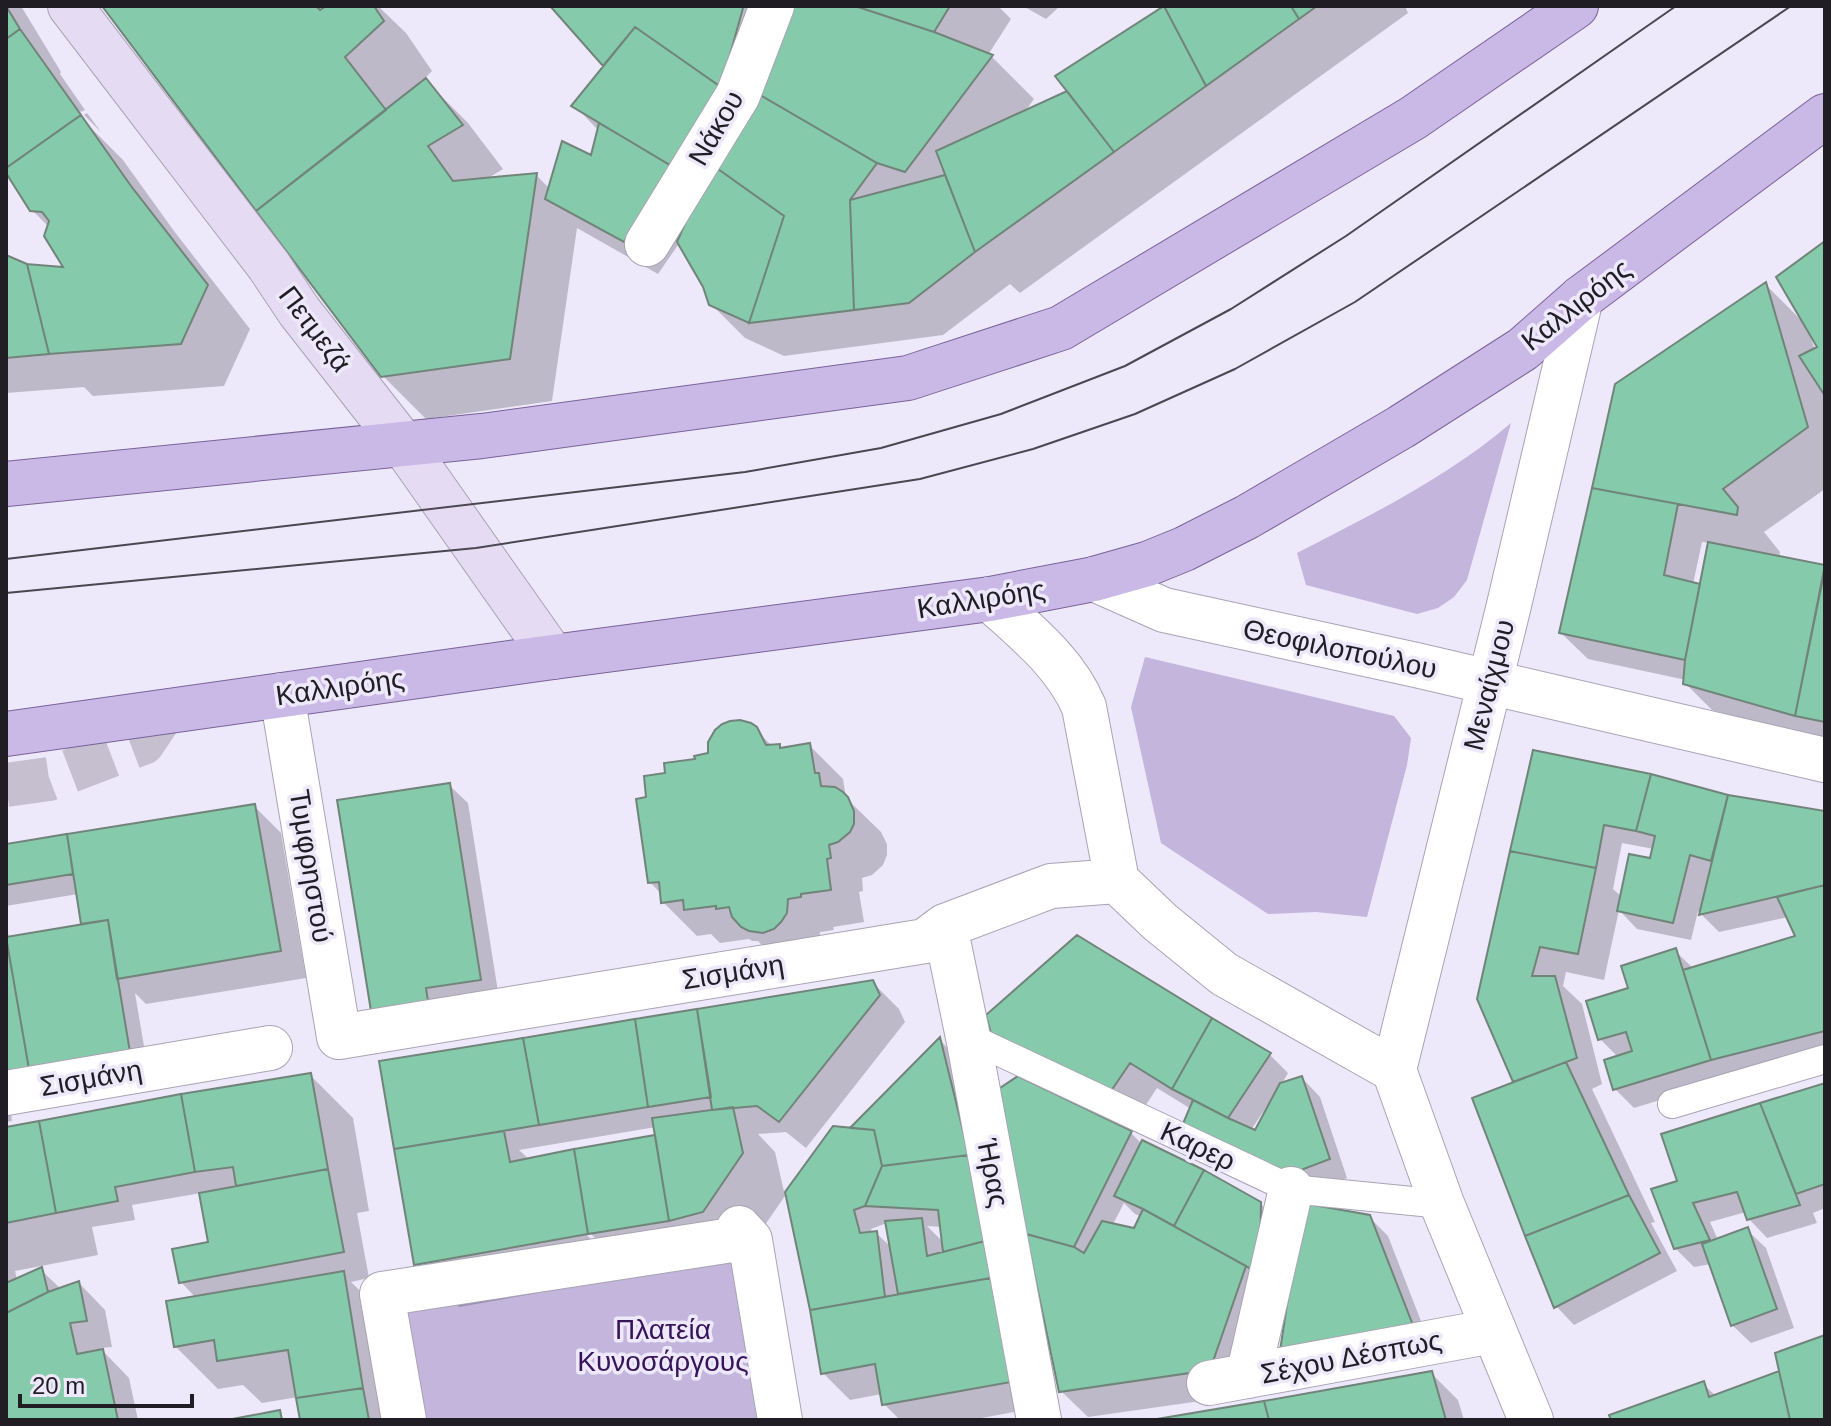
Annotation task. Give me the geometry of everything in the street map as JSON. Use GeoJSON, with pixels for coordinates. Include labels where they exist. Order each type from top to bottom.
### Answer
{"type":"FeatureCollection","features":[{"type":"Feature","properties":{"kind":"main road"},"geometry":{"type":"LineString","coordinates":[[6,484],[403,444],[908,378],[1061,328],[1413,118],[1576,6]]}},
{"type":"Feature","properties":{"kind":"main road","name":"Καλλιρόης"},"geometry":{"type":"LineString","coordinates":[[6,734],[990,599],[1094,579],[1147,564],[1247,517],[1401,427],[1523,349],[1581,298],[1825,116]]}},
{"type":"Feature","properties":{"kind":"street","name":"Πετμεζά"},"geometry":{"type":"LineString","coordinates":[[70,6],[403,444],[553,657]]}},
{"type":"Feature","properties":{"kind":"street","name":"Νάκου"},"geometry":{"type":"LineString","coordinates":[[647,244],[738,95],[772,6]]}},
{"type":"Feature","properties":{"kind":"street","name":"Μεναίχμου"},"geometry":{"type":"LineString","coordinates":[[1394,1070],[1581,298]]}},
{"type":"Feature","properties":{"kind":"street","name":"Θεοφιλοπούλου"},"geometry":{"type":"LineString","coordinates":[[1094,579],[1164,610],[1825,760]]}},
{"type":"Feature","properties":{"kind":"street"},"geometry":{"type":"LineString","coordinates":[[990,599],[1047,651],[1066,673],[1079,695],[1084,707],[1117,881],[1160,922],[1224,974],[1394,1070],[1442,1204],[1531,1420]]}},
{"type":"Feature","properties":{"kind":"street","name":"Τυμφρηστού"},"geometry":{"type":"LineString","coordinates":[[282,695],[339,1037]]}},
{"type":"Feature","properties":{"kind":"street","name":"Σισμάνη"},"geometry":{"type":"LineString","coordinates":[[339,1037],[925,941],[945,926],[1051,886],[1117,881]]}},
{"type":"Feature","properties":{"kind":"street","name":"Ήρας"},"geometry":{"type":"LineString","coordinates":[[945,926],[968,1037],[1031,1419]]}},
{"type":"Feature","properties":{"kind":"street","name":"Σισμάνη"},"geometry":{"type":"LineString","coordinates":[[6,1093],[270,1048]]}},
{"type":"Feature","properties":{"kind":"street","name":"Σέχου Δέσπως"},"geometry":{"type":"LineString","coordinates":[[1291,1189],[1228,1380],[1493,1331]]}},
{"type":"Feature","properties":{"kind":"street"},"geometry":{"type":"LineString","coordinates":[[404,1420],[382,1294],[732,1240],[739,1228],[750,1240],[780,1420]]}},
{"type":"Feature","properties":{"kind":"lane","name":"Καρερ"},"geometry":{"type":"LineString","coordinates":[[968,1037],[1291,1189],[1442,1204]]}},
{"type":"Feature","properties":{"kind":"lane"},"geometry":{"type":"LineString","coordinates":[[1672,1104],[1825,1059]]}},
{"type":"Feature","properties":{"kind":"green space"},"geometry":{"type":"Polygon","coordinates":[[[1511,423],[1467,580],[1454,597],[1438,608],[1417,614],[1306,585],[1297,553],[1435,478],[1511,423]]]}},
{"type":"Feature","properties":{"kind":"green space"},"geometry":{"type":"Polygon","coordinates":[[[1145,657],[1394,716],[1411,738],[1407,765],[1367,917],[1316,912],[1268,914],[1161,843],[1131,707],[1145,657]]]}},
{"type":"Feature","properties":{"kind":"green space","name":"Πλατεία Κυνοσάργους"},"geometry":{"type":"Polygon","coordinates":[[[732,1258],[757,1420],[424,1420],[405,1306],[732,1258]]]}},
{"type":"Feature","properties":{"kind":"building"},"geometry":{"type":"Polygon","coordinates":[[[6,6],[20,29],[6,39],[6,6]]]}},
{"type":"Feature","properties":{"kind":"building"},"geometry":{"type":"Polygon","coordinates":[[[102,6],[316,6],[320,10],[326,6],[374,6],[384,21],[345,57],[386,110],[256,211],[102,6]]]}},
{"type":"Feature","properties":{"kind":"building"},"geometry":{"type":"Polygon","coordinates":[[[550,6],[743,8],[721,87],[635,27],[603,66],[550,6]]]}},
{"type":"Feature","properties":{"kind":"building"},"geometry":{"type":"Polygon","coordinates":[[[793,6],[855,6],[993,55],[905,172],[877,163],[755,92],[793,6]]]}},
{"type":"Feature","properties":{"kind":"building"},"geometry":{"type":"Polygon","coordinates":[[[855,6],[950,6],[934,32],[855,6]]]}},
{"type":"Feature","properties":{"kind":"building"},"geometry":{"type":"Polygon","coordinates":[[[1164,6],[1291,6],[1299,19],[1206,86],[1164,6]]]}},
{"type":"Feature","properties":{"kind":"building"},"geometry":{"type":"Polygon","coordinates":[[[1164,6],[1206,86],[1114,152],[1055,76],[1164,6]]]}},
{"type":"Feature","properties":{"kind":"building"},"geometry":{"type":"Polygon","coordinates":[[[1291,6],[1317,6],[1299,19],[1291,6]]]}},
{"type":"Feature","properties":{"kind":"building"},"geometry":{"type":"Polygon","coordinates":[[[635,27],[721,87],[675,168],[571,106],[635,27]]]}},
{"type":"Feature","properties":{"kind":"building"},"geometry":{"type":"Polygon","coordinates":[[[20,29],[81,115],[6,168],[6,39],[20,29]]]}},
{"type":"Feature","properties":{"kind":"building"},"geometry":{"type":"Polygon","coordinates":[[[426,78],[463,125],[428,146],[453,181],[537,173],[510,359],[381,377],[256,211],[426,78]]]}},
{"type":"Feature","properties":{"kind":"building"},"geometry":{"type":"Polygon","coordinates":[[[1067,91],[1114,152],[975,252],[936,151],[1067,91]]]}},
{"type":"Feature","properties":{"kind":"building"},"geometry":{"type":"Polygon","coordinates":[[[755,92],[877,163],[850,200],[854,310],[749,323],[784,216],[711,164],[755,92]]]}},
{"type":"Feature","properties":{"kind":"building"},"geometry":{"type":"Polygon","coordinates":[[[81,115],[131,186],[208,285],[181,344],[49,354],[27,264],[63,267],[44,236],[49,221],[42,212],[30,211],[6,173],[6,168],[81,115]]]}},
{"type":"Feature","properties":{"kind":"building"},"geometry":{"type":"Polygon","coordinates":[[[599,123],[675,168],[624,242],[545,199],[562,141],[591,155],[599,123]]]}},
{"type":"Feature","properties":{"kind":"building"},"geometry":{"type":"Polygon","coordinates":[[[711,164],[784,216],[749,323],[709,305],[703,287],[677,242],[711,164]]]}},
{"type":"Feature","properties":{"kind":"building"},"geometry":{"type":"Polygon","coordinates":[[[945,175],[975,252],[909,303],[854,310],[850,200],[945,175]]]}},
{"type":"Feature","properties":{"kind":"building"},"geometry":{"type":"Polygon","coordinates":[[[1825,241],[1825,396],[1799,356],[1817,347],[1776,277],[1825,241]]]}},
{"type":"Feature","properties":{"kind":"building"},"geometry":{"type":"Polygon","coordinates":[[[6,255],[27,264],[49,354],[6,358],[6,255]]]}},
{"type":"Feature","properties":{"kind":"building"},"geometry":{"type":"Polygon","coordinates":[[[1766,282],[1808,427],[1723,489],[1738,507],[1737,515],[1592,488],[1615,384],[1766,282]]]}},
{"type":"Feature","properties":{"kind":"building"},"geometry":{"type":"Polygon","coordinates":[[[1592,488],[1678,504],[1664,575],[1700,584],[1685,660],[1559,633],[1592,488]]]}},
{"type":"Feature","properties":{"kind":"building"},"geometry":{"type":"Polygon","coordinates":[[[1708,542],[1825,565],[1795,716],[1683,684],[1708,542]]]}},
{"type":"Feature","properties":{"kind":"building"},"geometry":{"type":"Polygon","coordinates":[[[1825,579],[1825,722],[1795,716],[1825,579]]]}},
{"type":"Feature","properties":{"kind":"building"},"geometry":{"type":"Polygon","coordinates":[[[740,720],[757,727],[766,745],[780,744],[780,748],[810,743],[815,773],[819,773],[821,786],[835,787],[843,792],[854,811],[854,824],[850,832],[829,845],[831,858],[827,859],[831,890],[788,899],[787,913],[781,922],[763,933],[741,927],[732,917],[729,907],[684,910],[683,900],[661,903],[659,882],[648,883],[636,799],[646,797],[644,776],[665,773],[664,763],[695,759],[694,756],[708,753],[708,742],[715,730],[722,724],[740,720]]]}},
{"type":"Feature","properties":{"kind":"building"},"geometry":{"type":"Polygon","coordinates":[[[1533,750],[1651,774],[1636,831],[1604,825],[1596,868],[1510,851],[1533,750]]]}},
{"type":"Feature","properties":{"kind":"building"},"geometry":{"type":"Polygon","coordinates":[[[1651,774],[1728,795],[1711,861],[1690,855],[1673,923],[1617,911],[1629,854],[1650,858],[1655,836],[1636,831],[1651,774]]]}},
{"type":"Feature","properties":{"kind":"building"},"geometry":{"type":"Polygon","coordinates":[[[450,783],[481,980],[426,988],[428,1001],[371,1011],[337,800],[450,783]]]}},
{"type":"Feature","properties":{"kind":"building"},"geometry":{"type":"Polygon","coordinates":[[[1728,795],[1825,811],[1825,885],[1699,915],[1728,795]]]}},
{"type":"Feature","properties":{"kind":"building"},"geometry":{"type":"Polygon","coordinates":[[[255,804],[281,951],[117,979],[108,920],[81,924],[67,834],[255,804]]]}},
{"type":"Feature","properties":{"kind":"building"},"geometry":{"type":"Polygon","coordinates":[[[67,834],[73,874],[6,885],[6,844],[67,834]]]}},
{"type":"Feature","properties":{"kind":"building"},"geometry":{"type":"Polygon","coordinates":[[[1510,851],[1596,868],[1578,954],[1540,947],[1532,976],[1555,976],[1577,1058],[1513,1082],[1477,999],[1510,851]]]}},
{"type":"Feature","properties":{"kind":"building"},"geometry":{"type":"Polygon","coordinates":[[[1825,885],[1825,1031],[1711,1060],[1683,970],[1795,936],[1777,897],[1825,885]]]}},
{"type":"Feature","properties":{"kind":"building"},"geometry":{"type":"Polygon","coordinates":[[[108,920],[130,1052],[29,1069],[6,937],[108,920]]]}},
{"type":"Feature","properties":{"kind":"building"},"geometry":{"type":"Polygon","coordinates":[[[1077,935],[1212,1018],[1172,1089],[1130,1063],[1109,1094],[993,1041],[986,1015],[1077,935]]]}},
{"type":"Feature","properties":{"kind":"building"},"geometry":{"type":"Polygon","coordinates":[[[1676,948],[1711,1060],[1613,1090],[1604,1060],[1632,1051],[1626,1032],[1598,1040],[1586,1001],[1628,988],[1621,966],[1676,948]]]}},
{"type":"Feature","properties":{"kind":"building"},"geometry":{"type":"Polygon","coordinates":[[[6,954],[9,954],[29,1069],[6,1072],[6,954]]]}},
{"type":"Feature","properties":{"kind":"building"},"geometry":{"type":"Polygon","coordinates":[[[873,980],[880,995],[779,1122],[757,1106],[712,1110],[697,1009],[873,980]]]}},
{"type":"Feature","properties":{"kind":"building"},"geometry":{"type":"Polygon","coordinates":[[[697,1009],[711,1097],[648,1107],[635,1019],[697,1009]]]}},
{"type":"Feature","properties":{"kind":"building"},"geometry":{"type":"Polygon","coordinates":[[[1212,1018],[1271,1053],[1228,1118],[1172,1089],[1212,1018]]]}},
{"type":"Feature","properties":{"kind":"building"},"geometry":{"type":"Polygon","coordinates":[[[635,1019],[648,1107],[539,1125],[523,1038],[635,1019]]]}},
{"type":"Feature","properties":{"kind":"building"},"geometry":{"type":"Polygon","coordinates":[[[940,1037],[969,1155],[882,1166],[874,1130],[850,1128],[940,1037]]]}},
{"type":"Feature","properties":{"kind":"building"},"geometry":{"type":"Polygon","coordinates":[[[523,1038],[539,1125],[394,1149],[379,1061],[523,1038]]]}},
{"type":"Feature","properties":{"kind":"building"},"geometry":{"type":"Polygon","coordinates":[[[1566,1062],[1629,1195],[1525,1236],[1472,1098],[1566,1062]]]}},
{"type":"Feature","properties":{"kind":"building"},"geometry":{"type":"Polygon","coordinates":[[[311,1073],[328,1169],[236,1186],[233,1167],[195,1172],[181,1094],[311,1073]]]}},
{"type":"Feature","properties":{"kind":"building"},"geometry":{"type":"Polygon","coordinates":[[[1018,1076],[1132,1131],[1074,1247],[1026,1234],[997,1090],[1018,1076]]]}},
{"type":"Feature","properties":{"kind":"building"},"geometry":{"type":"Polygon","coordinates":[[[1302,1076],[1330,1159],[1283,1177],[1182,1126],[1193,1100],[1255,1130],[1280,1083],[1302,1076]]]}},
{"type":"Feature","properties":{"kind":"building"},"geometry":{"type":"Polygon","coordinates":[[[1825,1083],[1825,1184],[1796,1194],[1760,1103],[1825,1083]]]}},
{"type":"Feature","properties":{"kind":"building"},"geometry":{"type":"Polygon","coordinates":[[[181,1094],[195,1172],[115,1187],[118,1201],[56,1213],[39,1121],[181,1094]]]}},
{"type":"Feature","properties":{"kind":"building"},"geometry":{"type":"Polygon","coordinates":[[[1760,1103],[1800,1205],[1747,1220],[1737,1192],[1693,1203],[1710,1240],[1674,1249],[1651,1189],[1677,1181],[1661,1134],[1760,1103]]]}},
{"type":"Feature","properties":{"kind":"building"},"geometry":{"type":"Polygon","coordinates":[[[733,1107],[743,1153],[703,1212],[669,1221],[652,1118],[733,1107]]]}},
{"type":"Feature","properties":{"kind":"building"},"geometry":{"type":"Polygon","coordinates":[[[39,1121],[56,1213],[6,1223],[6,1127],[39,1121]]]}},
{"type":"Feature","properties":{"kind":"building"},"geometry":{"type":"Polygon","coordinates":[[[833,1126],[874,1130],[882,1166],[865,1206],[854,1210],[860,1233],[877,1231],[885,1297],[810,1310],[785,1192],[833,1126]]]}},
{"type":"Feature","properties":{"kind":"building"},"geometry":{"type":"Polygon","coordinates":[[[504,1131],[510,1162],[574,1149],[588,1234],[414,1265],[394,1149],[504,1131]]]}},
{"type":"Feature","properties":{"kind":"building"},"geometry":{"type":"Polygon","coordinates":[[[655,1135],[669,1221],[588,1234],[574,1149],[655,1135]]]}},
{"type":"Feature","properties":{"kind":"building"},"geometry":{"type":"Polygon","coordinates":[[[1142,1140],[1204,1170],[1174,1226],[1114,1196],[1142,1140]]]}},
{"type":"Feature","properties":{"kind":"building"},"geometry":{"type":"Polygon","coordinates":[[[969,1155],[985,1241],[943,1252],[938,1210],[865,1206],[882,1166],[969,1155]]]}},
{"type":"Feature","properties":{"kind":"building"},"geometry":{"type":"Polygon","coordinates":[[[328,1169],[344,1252],[179,1283],[172,1249],[208,1242],[199,1193],[328,1169]]]}},
{"type":"Feature","properties":{"kind":"building"},"geometry":{"type":"Polygon","coordinates":[[[1204,1170],[1261,1202],[1260,1274],[1174,1226],[1204,1170]]]}},
{"type":"Feature","properties":{"kind":"building"},"geometry":{"type":"Polygon","coordinates":[[[1629,1195],[1660,1253],[1554,1308],[1525,1236],[1629,1195]]]}},
{"type":"Feature","properties":{"kind":"building"},"geometry":{"type":"Polygon","coordinates":[[[1302,1203],[1370,1215],[1416,1333],[1279,1358],[1302,1203]]]}},
{"type":"Feature","properties":{"kind":"building"},"geometry":{"type":"Polygon","coordinates":[[[1143,1209],[1246,1266],[1210,1370],[1059,1392],[1026,1234],[1074,1247],[1084,1253],[1102,1221],[1134,1228],[1143,1209]]]}},
{"type":"Feature","properties":{"kind":"building"},"geometry":{"type":"Polygon","coordinates":[[[922,1218],[927,1256],[985,1241],[991,1278],[898,1294],[885,1221],[922,1218]]]}},
{"type":"Feature","properties":{"kind":"building"},"geometry":{"type":"Polygon","coordinates":[[[1748,1227],[1777,1309],[1731,1326],[1702,1244],[1748,1227]]]}},
{"type":"Feature","properties":{"kind":"building"},"geometry":{"type":"Polygon","coordinates":[[[42,1267],[48,1292],[6,1313],[6,1283],[42,1267]]]}},
{"type":"Feature","properties":{"kind":"building"},"geometry":{"type":"Polygon","coordinates":[[[344,1271],[363,1388],[296,1398],[288,1350],[217,1361],[214,1340],[174,1347],[166,1301],[344,1271]]]}},
{"type":"Feature","properties":{"kind":"building"},"geometry":{"type":"Polygon","coordinates":[[[991,1278],[1011,1382],[882,1405],[875,1364],[821,1374],[810,1310],[991,1278]]]}},
{"type":"Feature","properties":{"kind":"building"},"geometry":{"type":"Polygon","coordinates":[[[79,1281],[87,1321],[70,1323],[77,1354],[103,1349],[118,1420],[6,1420],[6,1313],[79,1281]]]}},
{"type":"Feature","properties":{"kind":"building"},"geometry":{"type":"Polygon","coordinates":[[[1825,1335],[1825,1420],[1790,1420],[1775,1353],[1825,1335]]]}},
{"type":"Feature","properties":{"kind":"building"},"geometry":{"type":"Polygon","coordinates":[[[1432,1371],[1446,1420],[1269,1420],[1264,1401],[1432,1371]]]}},
{"type":"Feature","properties":{"kind":"building"},"geometry":{"type":"Polygon","coordinates":[[[1779,1371],[1790,1420],[1611,1420],[1609,1415],[1704,1381],[1709,1397],[1779,1371]]]}},
{"type":"Feature","properties":{"kind":"building"},"geometry":{"type":"Polygon","coordinates":[[[363,1388],[369,1420],[300,1420],[296,1398],[363,1388]]]}},
{"type":"Feature","properties":{"kind":"building"},"geometry":{"type":"Polygon","coordinates":[[[1264,1401],[1269,1420],[1151,1420],[1264,1401]]]}},
{"type":"Feature","properties":{"kind":"building"},"geometry":{"type":"Polygon","coordinates":[[[280,1410],[282,1420],[227,1420],[280,1410]]]}},
{"type":"Feature","properties":{"kind":"tunnel"},"geometry":{"type":"LineString","coordinates":[[6,785],[49,779],[143,743],[163,713]]}},
{"type":"Feature","properties":{"kind":"tram line"},"geometry":{"type":"LineString","coordinates":[[6,559],[745,472],[881,448],[1001,414],[1125,366],[1231,309],[1346,236],[1676,6]]}},
{"type":"Feature","properties":{"kind":"tram line"},"geometry":{"type":"LineString","coordinates":[[6,593],[476,548],[920,479],[1033,449],[1135,414],[1235,369],[1355,302],[1791,6]]}}]}
